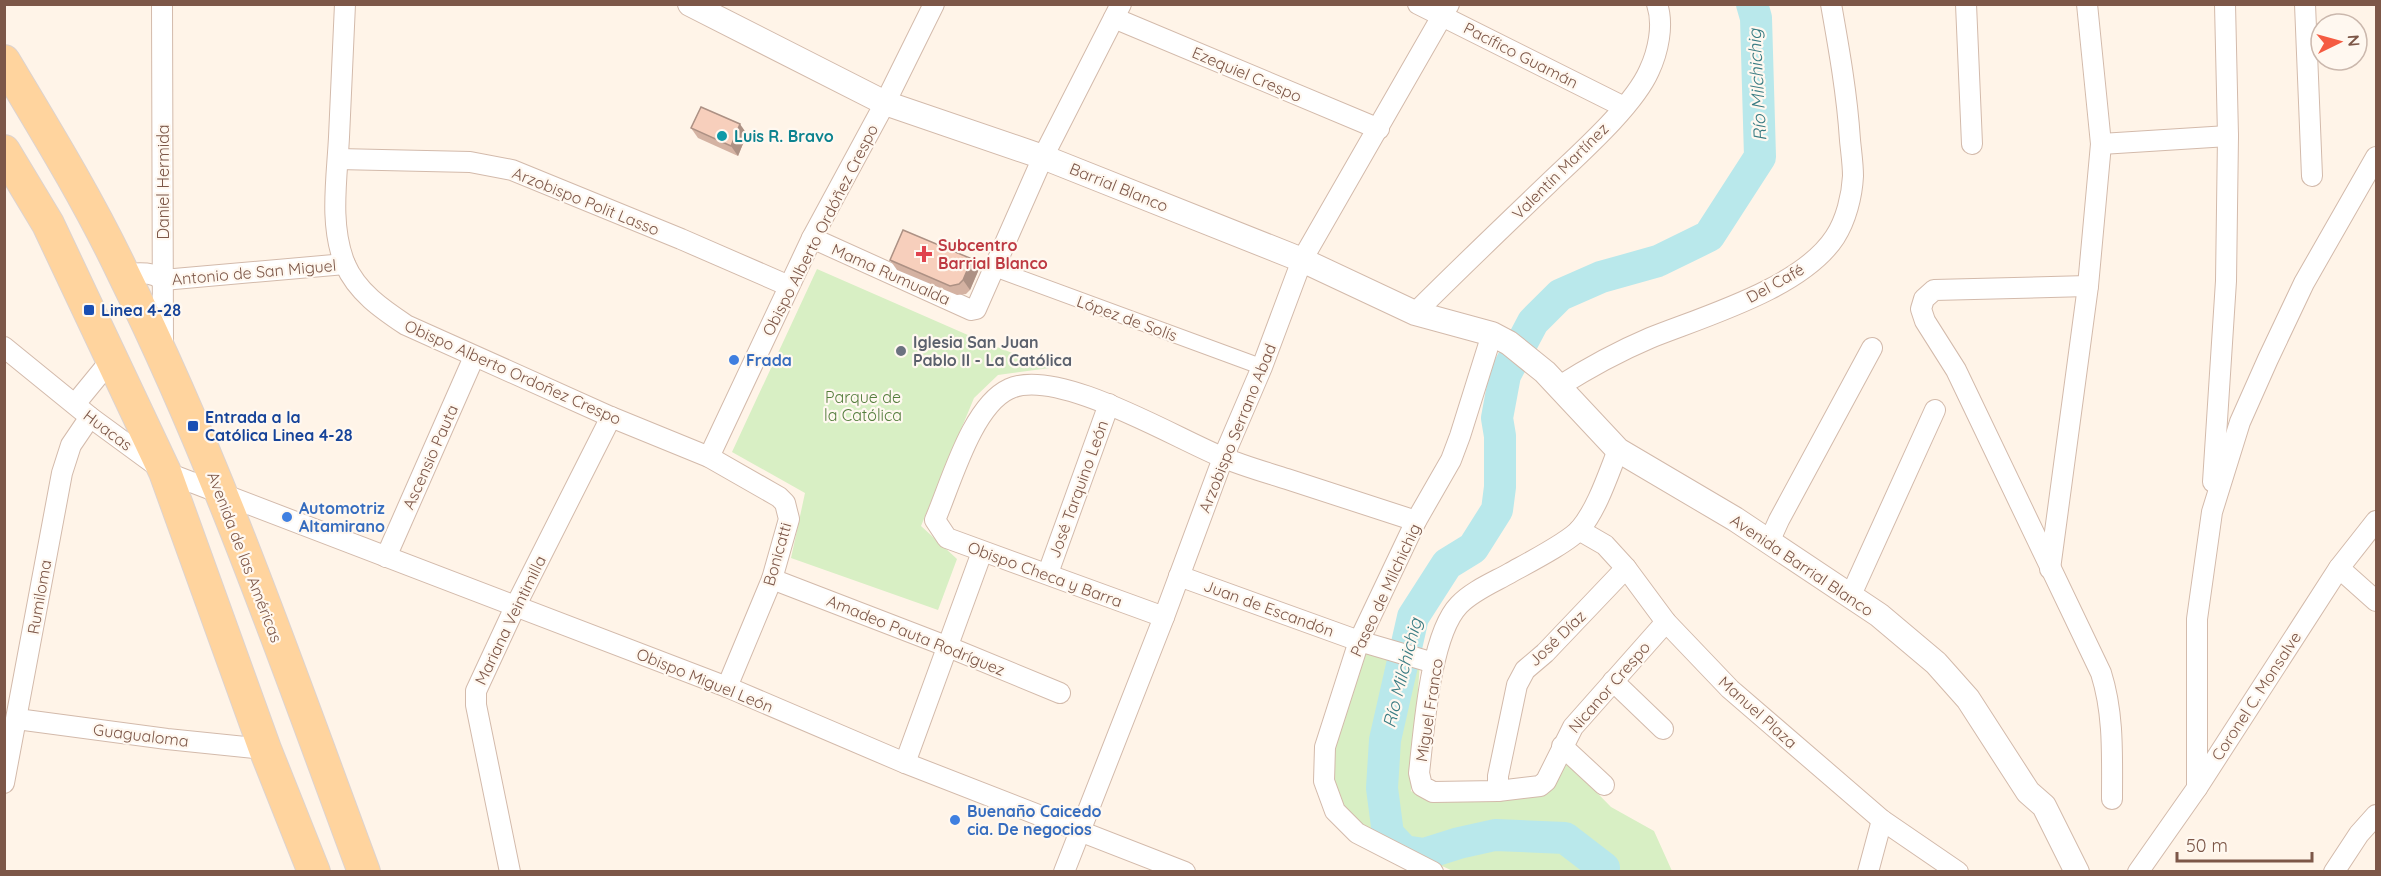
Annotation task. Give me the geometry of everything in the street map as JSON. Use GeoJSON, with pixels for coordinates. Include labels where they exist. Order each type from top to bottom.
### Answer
{"type":"FeatureCollection","features":[{"type":"Feature","properties":{"kind":"main road","name":"Avenida de las Américas"},"geometry":{"type":"LineString","coordinates":[[4,62],[62,158],[124,274],[163,359],[223,495],[364,872]]}},
{"type":"Feature","properties":{"kind":"main road"},"geometry":{"type":"LineString","coordinates":[[4,151],[48,224],[165,472],[265,749],[314,872]]}},
{"type":"Feature","properties":{"kind":"street","name":"Daniel Hermida"},"geometry":{"type":"LineString","coordinates":[[162,4],[163,359]]}},
{"type":"Feature","properties":{"kind":"street","name":"Obispo Alberto Ordoñez Crespo"},"geometry":{"type":"LineString","coordinates":[[345,4],[336,198],[337,232],[345,264],[357,285],[377,305],[406,325],[474,357],[709,458]]}},
{"type":"Feature","properties":{"kind":"street","name":"Barrial Blanco"},"geometry":{"type":"LineString","coordinates":[[690,4],[885,103],[1043,157],[1302,260],[1370,294],[1415,313],[1500,339],[1551,379]]}},
{"type":"Feature","properties":{"kind":"street","name":"Obispo Alberto Ordóñez Crespo"},"geometry":{"type":"LineString","coordinates":[[709,458],[812,238],[885,103],[934,4]]}},
{"type":"Feature","properties":{"kind":"street","name":"Pacífico Guamán"},"geometry":{"type":"LineString","coordinates":[[1418,4],[1446,10],[1624,107]]}},
{"type":"Feature","properties":{"kind":"street","name":"Valentín Martínez"},"geometry":{"type":"LineString","coordinates":[[1415,313],[1576,157],[1624,107],[1649,72],[1660,38],[1660,12],[1657,4]]}},
{"type":"Feature","properties":{"kind":"street","name":"Del Café"},"geometry":{"type":"LineString","coordinates":[[1551,379],[1721,312],[1772,287],[1809,265],[1835,237],[1847,209],[1853,176],[1848,104],[1831,4]]}},
{"type":"Feature","properties":{"kind":"street"},"geometry":{"type":"LineString","coordinates":[[1966,4],[1972,144]]}},
{"type":"Feature","properties":{"kind":"street"},"geometry":{"type":"LineString","coordinates":[[2050,569],[2088,286],[2101,144],[2087,4]]}},
{"type":"Feature","properties":{"kind":"street"},"geometry":{"type":"LineString","coordinates":[[2197,788],[2197,620],[2212,512],[2226,281],[2228,136],[2225,4]]}},
{"type":"Feature","properties":{"kind":"street"},"geometry":{"type":"LineString","coordinates":[[2305,4],[2312,176]]}},
{"type":"Feature","properties":{"kind":"street","name":"Arzobispo Serrano Abad"},"geometry":{"type":"LineString","coordinates":[[1064,872],[1164,617],[1223,458],[1262,367],[1302,260],[1446,10]]}},
{"type":"Feature","properties":{"kind":"street"},"geometry":{"type":"LineString","coordinates":[[993,268],[1043,157],[1117,11]]}},
{"type":"Feature","properties":{"kind":"street","name":"Ezequiel Crespo"},"geometry":{"type":"LineString","coordinates":[[1117,11],[1379,129]]}},
{"type":"Feature","properties":{"kind":"street"},"geometry":{"type":"LineString","coordinates":[[2101,144],[2228,136]]}},
{"type":"Feature","properties":{"kind":"street"},"geometry":{"type":"LineString","coordinates":[[2212,512],[2240,422],[2268,359],[2304,283],[2376,157]]}},
{"type":"Feature","properties":{"kind":"street","name":"Arzobispo Polit Lasso"},"geometry":{"type":"LineString","coordinates":[[338,159],[470,162],[512,170],[789,286]]}},
{"type":"Feature","properties":{"kind":"street","name":"Mama Rumualda"},"geometry":{"type":"LineString","coordinates":[[812,238],[971,310],[976,309],[980,304],[993,268]]}},
{"type":"Feature","properties":{"kind":"street","name":"Antonio de San Miguel"},"geometry":{"type":"LineString","coordinates":[[163,280],[345,264]]}},
{"type":"Feature","properties":{"kind":"street","name":"López de Solís"},"geometry":{"type":"LineString","coordinates":[[993,268],[1262,367]]}},
{"type":"Feature","properties":{"kind":"street"},"geometry":{"type":"LineString","coordinates":[[124,274],[146,272],[155,274],[163,280]]}},
{"type":"Feature","properties":{"kind":"street"},"geometry":{"type":"LineString","coordinates":[[2088,286],[1934,290],[1924,299],[1921,309],[1925,321],[1956,370],[2101,673],[2108,695],[2112,799]]}},
{"type":"Feature","properties":{"kind":"street","name":"Paseo de Milchichig"},"geometry":{"type":"LineString","coordinates":[[1433,872],[1357,833],[1335,812],[1324,781],[1325,747],[1416,521],[1451,460],[1500,339]]}},
{"type":"Feature","properties":{"kind":"street","name":"Huacas"},"geometry":{"type":"LineString","coordinates":[[4,347],[82,410],[165,472],[223,495]]}},
{"type":"Feature","properties":{"kind":"street"},"geometry":{"type":"LineString","coordinates":[[1769,542],[1872,348]]}},
{"type":"Feature","properties":{"kind":"street","name":"Ascensio Pauta"},"geometry":{"type":"LineString","coordinates":[[386,557],[474,357]]}},
{"type":"Feature","properties":{"kind":"street","name":"Rumiloma"},"geometry":{"type":"LineString","coordinates":[[4,783],[62,473],[82,410],[111,360]]}},
{"type":"Feature","properties":{"kind":"street","name":"Avenida Barrial Blanco"},"geometry":{"type":"LineString","coordinates":[[1551,379],[1618,450],[1734,519],[1879,615],[1942,670],[1968,699],[2028,792],[2044,806],[2077,872]]}},
{"type":"Feature","properties":{"kind":"street","name":"Obispo Checa y Barra"},"geometry":{"type":"LineString","coordinates":[[1109,404],[1058,388],[1030,385],[1011,388],[992,399],[976,420],[935,520],[948,538],[1164,617]]}},
{"type":"Feature","properties":{"kind":"street"},"geometry":{"type":"LineString","coordinates":[[1109,404],[1223,458],[1416,521]]}},
{"type":"Feature","properties":{"kind":"street","name":"José Tarquino León"},"geometry":{"type":"LineString","coordinates":[[1048,573],[1109,404]]}},
{"type":"Feature","properties":{"kind":"street"},"geometry":{"type":"LineString","coordinates":[[1851,597],[1935,410]]}},
{"type":"Feature","properties":{"kind":"street","name":"Mariana Veintimilla"},"geometry":{"type":"LineString","coordinates":[[510,872],[475,697],[515,607],[611,417]]}},
{"type":"Feature","properties":{"kind":"street","name":"Miguel Franco"},"geometry":{"type":"LineString","coordinates":[[1540,786],[1497,791],[1433,792],[1422,786],[1419,780],[1427,661],[1459,604],[1579,530],[1600,494],[1618,450]]}},
{"type":"Feature","properties":{"kind":"street","name":"Bonicatti"},"geometry":{"type":"LineString","coordinates":[[709,458],[779,497],[785,503],[789,519],[772,579],[726,687]]}},
{"type":"Feature","properties":{"kind":"street","name":"Obispo Miguel León"},"geometry":{"type":"LineString","coordinates":[[223,495],[726,687],[904,762],[1185,872]]}},
{"type":"Feature","properties":{"kind":"street","name":"Coronel C. Monsalve"},"geometry":{"type":"LineString","coordinates":[[2138,872],[2197,788],[2339,568],[2376,521]]}},
{"type":"Feature","properties":{"kind":"street","name":"Manuel Plaza"},"geometry":{"type":"LineString","coordinates":[[1579,530],[1605,545],[1626,568],[1666,622],[1730,689],[1882,820],[1958,872]]}},
{"type":"Feature","properties":{"kind":"street"},"geometry":{"type":"LineString","coordinates":[[904,762],[982,552]]}},
{"type":"Feature","properties":{"kind":"street","name":"José Díaz"},"geometry":{"type":"LineString","coordinates":[[1497,791],[1516,685],[1525,670],[1545,653],[1626,568]]}},
{"type":"Feature","properties":{"kind":"street"},"geometry":{"type":"LineString","coordinates":[[2339,568],[2376,601]]}},
{"type":"Feature","properties":{"kind":"street","name":"Juan de Escandón"},"geometry":{"type":"LineString","coordinates":[[1179,576],[1368,643],[1427,661]]}},
{"type":"Feature","properties":{"kind":"street","name":"Amadeo Pauta Rodríguez"},"geometry":{"type":"LineString","coordinates":[[772,579],[1060,693]]}},
{"type":"Feature","properties":{"kind":"street","name":"Nicanor Crespo"},"geometry":{"type":"LineString","coordinates":[[1540,786],[1546,781],[1573,727],[1666,622]]}},
{"type":"Feature","properties":{"kind":"street"},"geometry":{"type":"LineString","coordinates":[[1613,681],[1663,729]]}},
{"type":"Feature","properties":{"kind":"street","name":"Guagualoma"},"geometry":{"type":"LineString","coordinates":[[17,719],[167,739],[265,749]]}},
{"type":"Feature","properties":{"kind":"street"},"geometry":{"type":"LineString","coordinates":[[1562,746],[1604,785]]}},
{"type":"Feature","properties":{"kind":"street","name":"Avenida Barrial Blanco"},"geometry":{"type":"LineString","coordinates":[[2028,792],[2031,815],[2059,872]]}},
{"type":"Feature","properties":{"kind":"street"},"geometry":{"type":"LineString","coordinates":[[2334,872],[2359,834],[2376,815]]}},
{"type":"Feature","properties":{"kind":"street"},"geometry":{"type":"LineString","coordinates":[[1868,872],[1882,820]]}},
{"type":"Feature","properties":{"kind":"green space","name":"Parque de la Católica"},"geometry":{"type":"Polygon","coordinates":[[[817,269],[977,339],[1050,368],[998,375],[974,398],[921,526],[957,559],[938,610],[791,558],[805,493],[732,452],[817,269]]]}},
{"type":"Feature","properties":{"kind":"green space"},"geometry":{"type":"Polygon","coordinates":[[[1366,645],[1420,662],[1411,791],[1429,802],[1542,789],[1564,759],[1611,807],[1654,831],[1672,871],[1453,871],[1359,828],[1341,806],[1334,778],[1331,746],[1366,645]]]}},
{"type":"Feature","properties":{"kind":"building"},"geometry":{"type":"Polygon","coordinates":[[[701,107],[740,124],[731,146],[691,128],[701,107]]]}},
{"type":"Feature","properties":{"kind":"building","name":"Subcentro Barrial Blanco"},"geometry":{"type":"Polygon","coordinates":[[[903,230],[972,259],[963,280],[959,284],[950,286],[890,260],[903,230]]]}},
{"type":"Feature","properties":{"kind":"waterway","name":"Río Milchichig"},"geometry":{"type":"LineString","coordinates":[[1602,872],[1604,868],[1565,838],[1495,835],[1424,854],[1404,851],[1388,834],[1382,788],[1385,740],[1413,617],[1447,564],[1473,548],[1497,510],[1500,487],[1500,436],[1497,418],[1505,375],[1533,322],[1560,295],[1601,277],[1658,261],[1709,236],[1760,157],[1756,18],[1752,4]]}},
{"type":"Feature","properties":{"kind":"place","name":"Luis R. Bravo"},"geometry":{"type":"Point","coordinates":[722,136]}},
{"type":"Feature","properties":{"kind":"place","name":"Subcentro Barrial Blanco"},"geometry":{"type":"Point","coordinates":[924,254]}},
{"type":"Feature","properties":{"kind":"place","name":"Linea 4-28"},"geometry":{"type":"Point","coordinates":[89,310]}},
{"type":"Feature","properties":{"kind":"place","name":"Iglesia San Juan Pablo II - La Católica"},"geometry":{"type":"Point","coordinates":[901,351]}},
{"type":"Feature","properties":{"kind":"place","name":"Frada"},"geometry":{"type":"Point","coordinates":[734,360]}},
{"type":"Feature","properties":{"kind":"place","name":"Entrada a la Católica Linea 4-28"},"geometry":{"type":"Point","coordinates":[193,426]}},
{"type":"Feature","properties":{"kind":"place","name":"Automotriz Altamirano"},"geometry":{"type":"Point","coordinates":[287,517]}},
{"type":"Feature","properties":{"kind":"place","name":"Buenaño Caicedo cia. De negocios"},"geometry":{"type":"Point","coordinates":[955,820]}}]}
